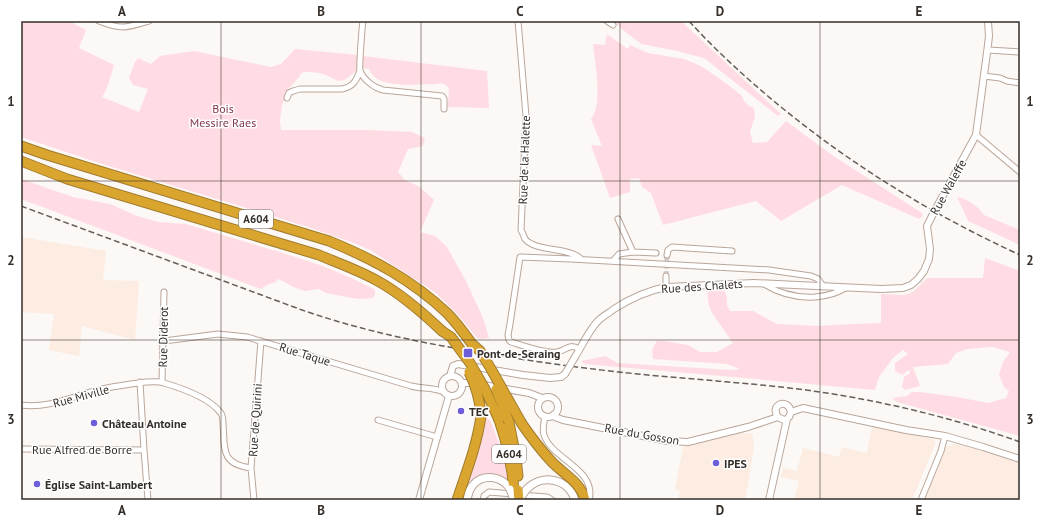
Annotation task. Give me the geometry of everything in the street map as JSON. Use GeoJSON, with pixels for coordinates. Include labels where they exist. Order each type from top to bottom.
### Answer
{"type":"FeatureCollection","features":[{"type":"Feature","properties":{"kind":"highway","name":"A604"},"geometry":{"type":"LineString","coordinates":[[21,146],[322,239],[358,253],[405,279],[428,296],[448,314],[466,336],[472,344],[498,393],[509,422],[516,458],[517,490],[514,500]]}},
{"type":"Feature","properties":{"kind":"highway","name":"A604"},"geometry":{"type":"LineString","coordinates":[[21,161],[67,179],[319,255],[376,280],[396,293],[427,316],[442,331],[451,337],[470,363],[500,420],[519,500]]}},
{"type":"Feature","properties":{"kind":"highway"},"geometry":{"type":"LineString","coordinates":[[21,167],[51,177],[67,179]]}},
{"type":"Feature","properties":{"kind":"highway"},"geometry":{"type":"LineString","coordinates":[[442,331],[467,368],[473,380],[481,416],[478,434],[458,500]]}},
{"type":"Feature","properties":{"kind":"highway"},"geometry":{"type":"LineString","coordinates":[[472,344],[480,351],[522,424],[537,446],[577,485],[584,495],[584,500]]}},
{"type":"Feature","properties":{"kind":"main road"},"geometry":{"type":"LineString","coordinates":[[467,500],[473,484],[486,478],[498,479],[517,490],[536,482],[549,480],[557,481],[565,485],[572,493],[575,500]]}},
{"type":"Feature","properties":{"kind":"street"},"geometry":{"type":"LineString","coordinates":[[99,21],[124,28],[149,21]]}},
{"type":"Feature","properties":{"kind":"street"},"geometry":{"type":"LineString","coordinates":[[287,98],[289,93],[298,90],[345,88],[354,83],[360,70],[363,21]]}},
{"type":"Feature","properties":{"kind":"street","name":"Rue de la Halette"},"geometry":{"type":"LineString","coordinates":[[518,21],[526,116],[521,230],[525,238],[532,245],[574,254],[580,259]]}},
{"type":"Feature","properties":{"kind":"street"},"geometry":{"type":"LineString","coordinates":[[607,21],[613,25]]}},
{"type":"Feature","properties":{"kind":"street","name":"Rue Waleffe"},"geometry":{"type":"LineString","coordinates":[[903,288],[918,280],[924,271],[929,259],[930,249],[927,226],[976,135],[988,50],[988,21]]}},
{"type":"Feature","properties":{"kind":"street"},"geometry":{"type":"LineString","coordinates":[[988,50],[1020,52]]}},
{"type":"Feature","properties":{"kind":"street"},"geometry":{"type":"LineString","coordinates":[[360,70],[368,81],[380,89],[442,96],[444,99],[444,109]]}},
{"type":"Feature","properties":{"kind":"street"},"geometry":{"type":"LineString","coordinates":[[984,76],[1020,83]]}},
{"type":"Feature","properties":{"kind":"street"},"geometry":{"type":"LineString","coordinates":[[976,135],[1020,172]]}},
{"type":"Feature","properties":{"kind":"street"},"geometry":{"type":"LineString","coordinates":[[618,219],[633,252]]}},
{"type":"Feature","properties":{"kind":"street"},"geometry":{"type":"LineString","coordinates":[[667,255],[668,250],[672,247],[732,251]]}},
{"type":"Feature","properties":{"kind":"street"},"geometry":{"type":"LineString","coordinates":[[613,261],[619,254],[633,252],[656,252]]}},
{"type":"Feature","properties":{"kind":"street"},"geometry":{"type":"LineString","coordinates":[[580,349],[575,346],[571,346],[554,352],[511,342],[508,338],[520,257],[769,270],[818,278],[823,286]]}},
{"type":"Feature","properties":{"kind":"street"},"geometry":{"type":"LineString","coordinates":[[666,276],[666,287]]}},
{"type":"Feature","properties":{"kind":"street","name":"Rue des Chalets"},"geometry":{"type":"LineString","coordinates":[[450,376],[453,366],[458,364],[523,375],[560,378],[565,374],[595,324],[604,316],[640,294],[655,289],[666,287],[763,283],[880,289],[903,288]]}},
{"type":"Feature","properties":{"kind":"street","name":"Rue des Chalets"},"geometry":{"type":"LineString","coordinates":[[763,283],[780,292],[803,297],[825,296],[847,287]]}},
{"type":"Feature","properties":{"kind":"street","name":"Rue Diderot"},"geometry":{"type":"LineString","coordinates":[[162,382],[164,292]]}},
{"type":"Feature","properties":{"kind":"street","name":"Rue Taque"},"geometry":{"type":"LineString","coordinates":[[164,341],[218,334],[246,337],[399,383],[417,388],[435,389],[447,394]]}},
{"type":"Feature","properties":{"kind":"street","name":"Rue de Quirini"},"geometry":{"type":"LineString","coordinates":[[254,500],[251,468],[261,341]]}},
{"type":"Feature","properties":{"kind":"street"},"geometry":{"type":"LineString","coordinates":[[450,376],[459,378],[462,383],[462,390],[460,394],[456,396],[447,394],[442,389],[442,384],[445,379],[450,376]]}},
{"type":"Feature","properties":{"kind":"street"},"geometry":{"type":"LineString","coordinates":[[140,382],[148,500]]}},
{"type":"Feature","properties":{"kind":"street","name":"Rue Miville"},"geometry":{"type":"LineString","coordinates":[[21,405],[46,405],[98,390],[140,382],[162,382],[183,389],[212,404],[222,415],[226,456],[231,461],[244,467],[251,468]]}},
{"type":"Feature","properties":{"kind":"street"},"geometry":{"type":"LineString","coordinates":[[462,383],[472,383],[530,393],[542,398],[548,396],[556,401],[558,408],[556,413],[547,417],[542,415],[538,408],[542,398]]}},
{"type":"Feature","properties":{"kind":"street"},"geometry":{"type":"LineString","coordinates":[[419,500],[437,437],[447,394]]}},
{"type":"Feature","properties":{"kind":"street"},"geometry":{"type":"LineString","coordinates":[[769,500],[787,419],[791,415],[790,407],[782,404],[777,406],[776,414],[778,418]]}},
{"type":"Feature","properties":{"kind":"street"},"geometry":{"type":"LineString","coordinates":[[791,412],[803,408],[810,409],[906,430],[945,436],[1020,459]]}},
{"type":"Feature","properties":{"kind":"street","name":"Rue du Gosson"},"geometry":{"type":"LineString","coordinates":[[553,415],[558,418],[595,426],[668,441],[683,442],[748,427],[778,418],[787,419]]}},
{"type":"Feature","properties":{"kind":"street"},"geometry":{"type":"LineString","coordinates":[[545,416],[543,431],[547,441],[587,480],[591,490],[589,500]]}},
{"type":"Feature","properties":{"kind":"street"},"geometry":{"type":"LineString","coordinates":[[378,420],[437,437]]}},
{"type":"Feature","properties":{"kind":"street"},"geometry":{"type":"LineString","coordinates":[[921,500],[941,451],[945,436]]}},
{"type":"Feature","properties":{"kind":"street","name":"Rue Alfred de Borre"},"geometry":{"type":"LineString","coordinates":[[21,449],[144,450]]}},
{"type":"Feature","properties":{"kind":"street"},"geometry":{"type":"LineString","coordinates":[[483,500],[484,496],[489,492],[547,497],[552,500]]}},
{"type":"Feature","properties":{"kind":"shaded area"},"geometry":{"type":"Polygon","coordinates":[[[21,237],[106,251],[103,280],[139,281],[135,340],[82,326],[79,356],[49,350],[54,314],[21,312],[21,237]]]}},
{"type":"Feature","properties":{"kind":"shaded area"},"geometry":{"type":"Polygon","coordinates":[[[872,426],[932,439],[936,442],[912,500],[794,500],[799,481],[781,477],[783,468],[797,471],[803,448],[839,457],[842,447],[867,453],[872,426]]]}},
{"type":"Feature","properties":{"kind":"shaded area","name":"IPES"},"geometry":{"type":"Polygon","coordinates":[[[752,433],[754,446],[745,500],[678,500],[680,491],[675,489],[683,448],[687,444],[728,434],[752,433]]]}},
{"type":"Feature","properties":{"kind":"shaded area"},"geometry":{"type":"Polygon","coordinates":[[[955,444],[1020,463],[1020,500],[925,500],[945,450],[947,447],[955,444]]]}},
{"type":"Feature","properties":{"kind":"green space","name":"Bois Messire Raes"},"geometry":{"type":"Polygon","coordinates":[[[21,21],[69,21],[86,30],[79,48],[114,65],[107,88],[102,97],[139,112],[148,89],[133,85],[129,78],[138,58],[151,64],[160,56],[194,51],[271,67],[281,64],[295,49],[358,55],[357,70],[345,80],[338,81],[320,73],[302,73],[288,89],[282,105],[280,121],[281,130],[368,130],[412,132],[425,138],[423,146],[408,149],[398,172],[405,180],[420,187],[434,200],[420,232],[435,236],[447,247],[466,281],[483,318],[489,338],[477,338],[458,315],[436,293],[370,250],[308,227],[102,164],[21,137],[21,21]]]}},
{"type":"Feature","properties":{"kind":"green space"},"geometry":{"type":"Polygon","coordinates":[[[614,21],[681,21],[781,114],[778,116],[704,58],[641,44],[614,21]]]}},
{"type":"Feature","properties":{"kind":"green space"},"geometry":{"type":"Polygon","coordinates":[[[607,34],[628,49],[630,45],[648,53],[684,59],[701,66],[727,84],[742,96],[744,101],[749,106],[754,108],[755,116],[750,132],[753,143],[767,142],[786,121],[832,155],[922,213],[923,216],[919,219],[842,185],[781,221],[756,201],[663,225],[651,193],[642,187],[639,178],[630,179],[630,192],[610,198],[591,145],[602,146],[591,119],[597,104],[597,83],[593,44],[605,45],[607,34]]]}},
{"type":"Feature","properties":{"kind":"green space"},"geometry":{"type":"Polygon","coordinates":[[[363,56],[487,71],[489,108],[447,107],[449,90],[446,85],[443,84],[400,84],[388,83],[377,79],[369,69],[362,68],[363,56]]]}},
{"type":"Feature","properties":{"kind":"green space"},"geometry":{"type":"Polygon","coordinates":[[[21,179],[73,197],[110,204],[137,216],[159,222],[186,224],[323,266],[370,287],[375,290],[375,294],[373,298],[361,299],[326,293],[319,289],[305,291],[277,279],[276,282],[261,289],[21,199],[21,179]]]}},
{"type":"Feature","properties":{"kind":"green space"},"geometry":{"type":"Polygon","coordinates":[[[957,197],[972,203],[980,209],[984,215],[1020,230],[1020,245],[968,221],[957,197]]]}},
{"type":"Feature","properties":{"kind":"green space"},"geometry":{"type":"Polygon","coordinates":[[[985,258],[1020,271],[1020,436],[897,402],[892,398],[907,396],[912,392],[920,392],[988,403],[1006,398],[1009,391],[1004,387],[999,375],[1003,362],[1010,352],[992,347],[968,349],[956,353],[948,364],[913,367],[920,386],[905,390],[902,387],[904,377],[910,373],[909,370],[902,375],[895,371],[895,363],[908,354],[903,350],[893,358],[879,377],[875,390],[584,364],[581,361],[606,356],[617,363],[732,370],[740,369],[727,364],[653,359],[652,350],[657,340],[688,345],[700,352],[717,352],[733,343],[712,313],[709,306],[707,290],[723,286],[727,298],[727,305],[730,311],[753,311],[777,324],[820,326],[881,323],[881,294],[904,295],[913,292],[927,278],[983,278],[985,258]]]}},
{"type":"Feature","properties":{"kind":"green space"},"geometry":{"type":"Polygon","coordinates":[[[487,418],[491,422],[506,462],[509,483],[482,476],[464,500],[462,500],[485,419],[487,418]]]}},
{"type":"Feature","properties":{"kind":"tunnel"},"geometry":{"type":"LineString","coordinates":[[666,276],[667,255]]}},
{"type":"Feature","properties":{"kind":"railway"},"geometry":{"type":"LineString","coordinates":[[689,21],[717,50],[778,105],[843,154],[911,198],[1020,255]]}},
{"type":"Feature","properties":{"kind":"railway"},"geometry":{"type":"LineString","coordinates":[[21,206],[302,310],[392,336],[518,359],[568,366],[783,387],[833,394],[914,410],[968,425],[1020,442]]}},
{"type":"Feature","properties":{"kind":"place","name":"Pont-de-Seraing"},"geometry":{"type":"Point","coordinates":[468,353]}},
{"type":"Feature","properties":{"kind":"place","name":"TEC"},"geometry":{"type":"Point","coordinates":[461,411]}},
{"type":"Feature","properties":{"kind":"place","name":"Château Antoine"},"geometry":{"type":"Point","coordinates":[94,423]}},
{"type":"Feature","properties":{"kind":"place","name":"IPES"},"geometry":{"type":"Point","coordinates":[716,463]}},
{"type":"Feature","properties":{"kind":"place","name":"Église Saint-Lambert"},"geometry":{"type":"Point","coordinates":[37,484]}}]}
